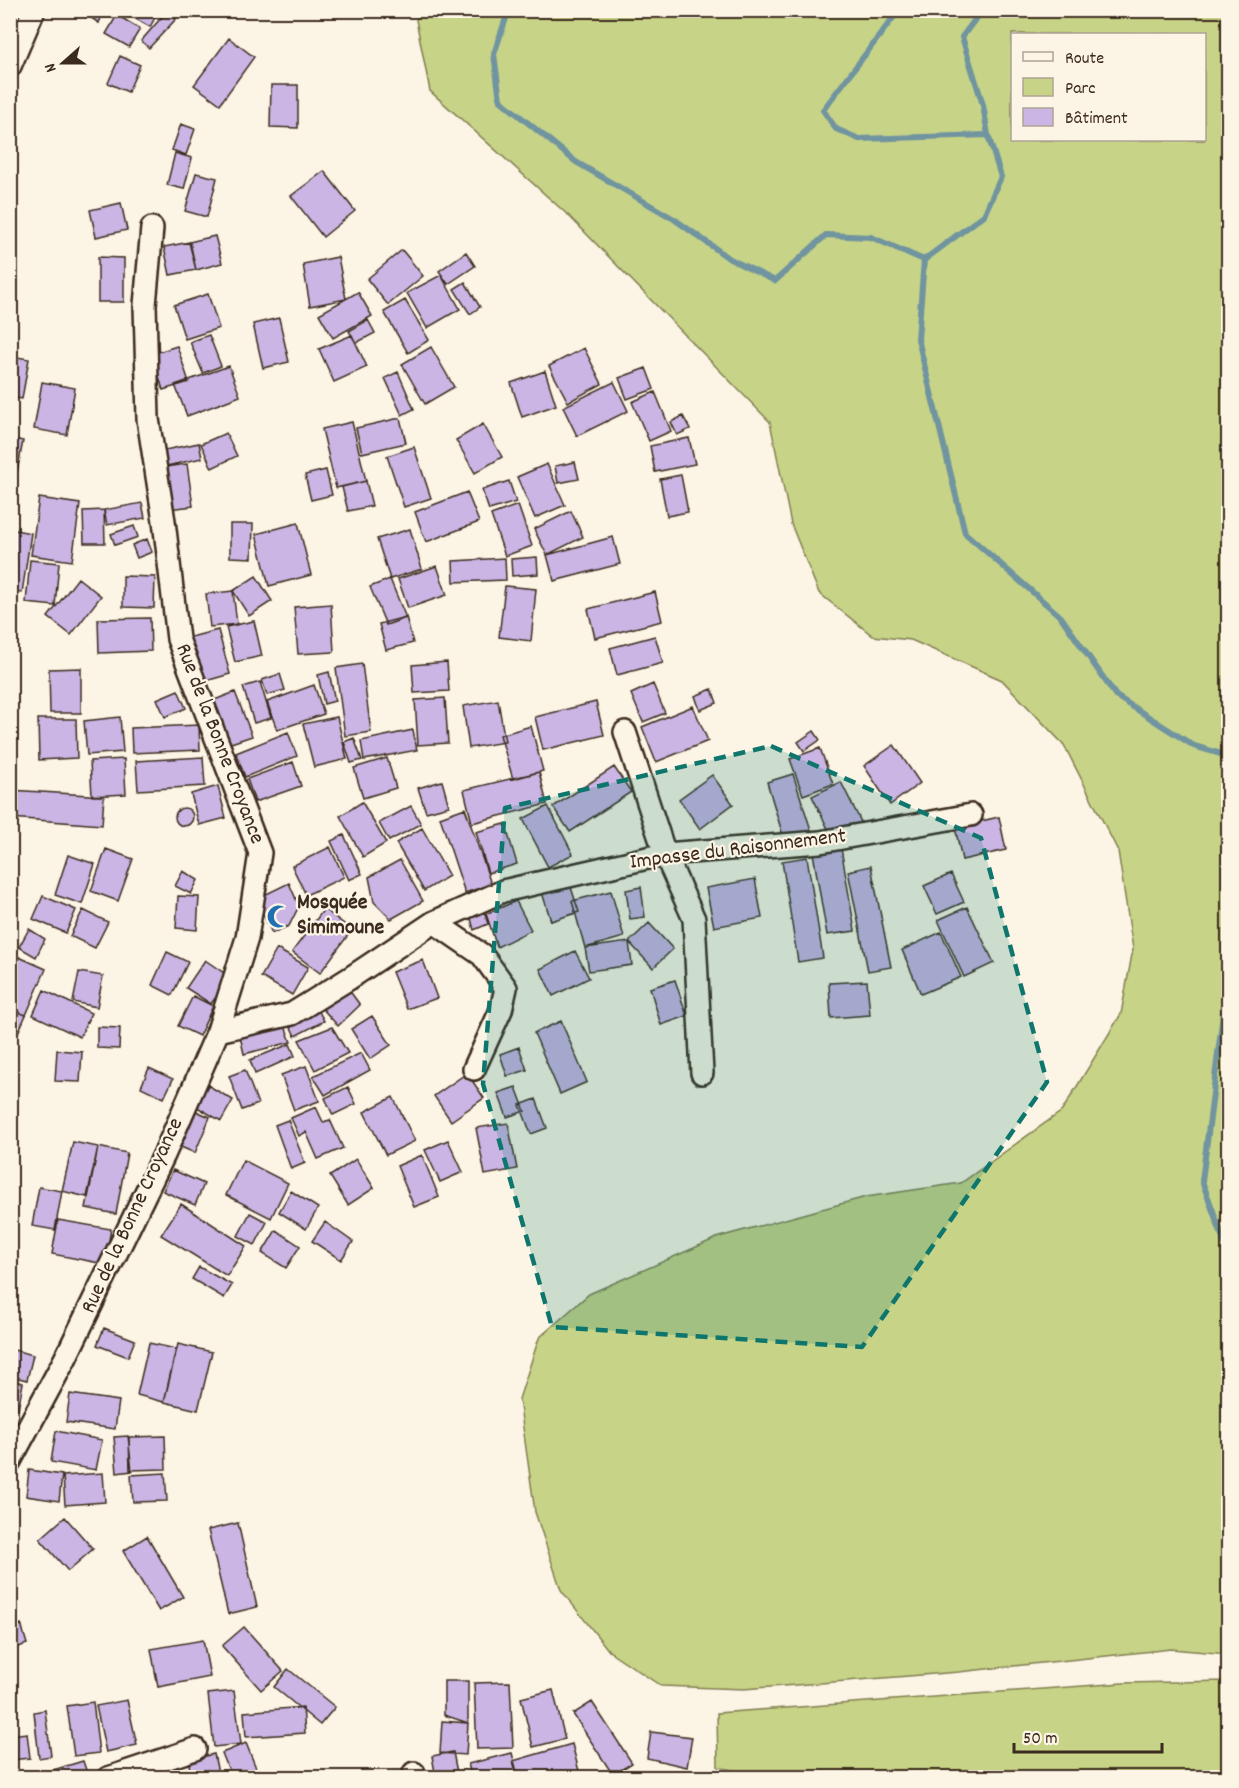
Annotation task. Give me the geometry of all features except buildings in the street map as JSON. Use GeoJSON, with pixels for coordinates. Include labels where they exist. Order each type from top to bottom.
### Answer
{"type":"FeatureCollection","features":[{"type":"Feature","properties":{"kind":"street"},"geometry":{"type":"LineString","coordinates":[[10,66],[33,10]]}},
{"type":"Feature","properties":{"kind":"street","name":"Rue de la Bonne Croyance"},"geometry":{"type":"LineString","coordinates":[[10,1461],[65,1359],[159,1166],[218,1031],[247,938],[260,853],[178,639],[164,521],[148,419],[145,305],[152,228]]}},
{"type":"Feature","properties":{"kind":"street"},"geometry":{"type":"LineString","coordinates":[[625,732],[665,854],[694,919],[702,1073]]}},
{"type":"Feature","properties":{"kind":"street","name":"Impasse du Raisonnement"},"geometry":{"type":"LineString","coordinates":[[218,1031],[292,1014],[434,922],[503,891],[665,854],[820,842],[971,815]]}},
{"type":"Feature","properties":{"kind":"street"},"geometry":{"type":"LineString","coordinates":[[434,922],[482,955],[506,988],[501,1010],[474,1069]]}},
{"type":"Feature","properties":{"kind":"street"},"geometry":{"type":"LineString","coordinates":[[108,1778],[195,1749]]}},
{"type":"Feature","properties":{"kind":"highlighted area"},"geometry":{"type":"Polygon","coordinates":[[[771,746],[981,838],[1047,1082],[862,1347],[552,1327],[483,1084],[505,808],[771,746]]]}},
{"type":"Feature","properties":{"kind":"green space"},"geometry":{"type":"Polygon","coordinates":[[[421,10],[1228,11],[1228,1654],[1171,1649],[959,1672],[744,1689],[661,1686],[609,1651],[561,1590],[535,1512],[519,1399],[539,1338],[589,1294],[719,1237],[866,1197],[961,1183],[1062,1111],[1121,1014],[1133,949],[1118,851],[1064,745],[1002,680],[911,640],[873,636],[819,593],[791,524],[770,422],[569,216],[430,91],[416,20],[421,10]]]}},
{"type":"Feature","properties":{"kind":"green space"},"geometry":{"type":"Polygon","coordinates":[[[1228,1681],[1228,1777],[769,1778],[718,1767],[717,1713],[1123,1683],[1228,1681]]]}},
{"type":"Feature","properties":{"kind":"waterway"},"geometry":{"type":"LineString","coordinates":[[510,10],[494,54],[500,100],[576,162],[674,219],[730,259],[775,281],[826,235],[871,237],[924,260]]}},
{"type":"Feature","properties":{"kind":"waterway"},"geometry":{"type":"LineString","coordinates":[[895,10],[896,14],[823,110],[836,129],[859,139],[988,135],[1001,177],[984,215],[924,260],[918,339],[965,533],[1061,617],[1116,696],[1194,746],[1228,756]]}},
{"type":"Feature","properties":{"kind":"waterway"},"geometry":{"type":"LineString","coordinates":[[982,10],[962,37],[983,105],[988,135]]}},
{"type":"Feature","properties":{"kind":"waterway"},"geometry":{"type":"LineString","coordinates":[[1228,974],[1202,1181],[1228,1252]]}},
{"type":"Feature","properties":{"kind":"place","name":"Mosquée Simimoune"},"geometry":{"type":"Point","coordinates":[279,916]}}]}
